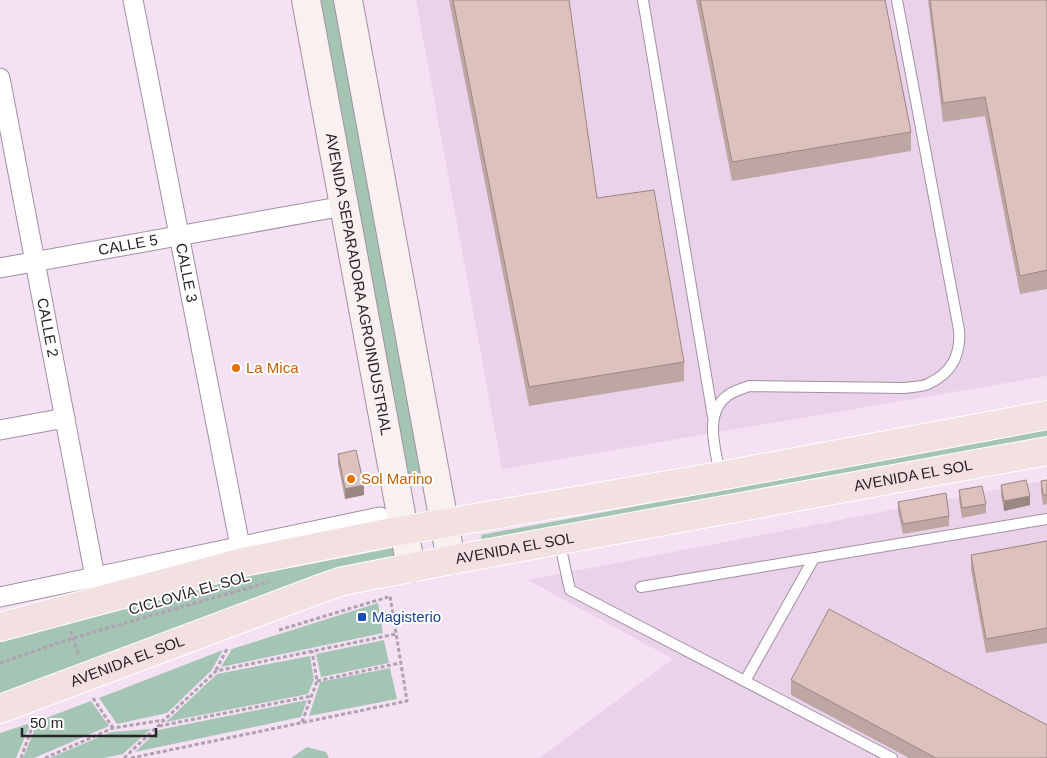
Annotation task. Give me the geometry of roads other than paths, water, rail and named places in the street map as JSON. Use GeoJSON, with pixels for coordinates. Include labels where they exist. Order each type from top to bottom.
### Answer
{"type":"FeatureCollection","features":[{"type":"Feature","properties":{"kind":"main road"},"geometry":{"type":"LineString","coordinates":[[0,627],[243,562],[404,530],[720,476],[1047,415]]}},
{"type":"Feature","properties":{"kind":"main road","name":"AVENIDA EL SOL"},"geometry":{"type":"LineString","coordinates":[[0,709],[343,581],[1047,451]]}},
{"type":"Feature","properties":{"kind":"street","name":"CALLE 3"},"geometry":{"type":"LineString","coordinates":[[133,0],[240,546]]}},
{"type":"Feature","properties":{"kind":"street","name":"AVENIDA SEPARADORA AGROINDUSTRIAL"},"geometry":{"type":"LineString","coordinates":[[306,0],[411,568]]}},
{"type":"Feature","properties":{"kind":"street"},"geometry":{"type":"LineString","coordinates":[[348,0],[451,560]]}},
{"type":"Feature","properties":{"kind":"street","name":"CALLE 2"},"geometry":{"type":"LineString","coordinates":[[0,78],[6,136],[35,262],[95,577]]}},
{"type":"Feature","properties":{"kind":"street","name":"CALLE 5"},"geometry":{"type":"LineString","coordinates":[[0,268],[344,206]]}},
{"type":"Feature","properties":{"kind":"street"},"geometry":{"type":"LineString","coordinates":[[0,430],[65,418]]}},
{"type":"Feature","properties":{"kind":"street"},"geometry":{"type":"LineString","coordinates":[[0,597],[380,517],[404,530]]}},
{"type":"Feature","properties":{"kind":"lane"},"geometry":{"type":"LineString","coordinates":[[643,0],[713,418],[714,441],[720,476]]}},
{"type":"Feature","properties":{"kind":"lane"},"geometry":{"type":"LineString","coordinates":[[713,418],[718,404],[728,395],[749,386],[905,388],[927,384],[945,373],[955,361],[960,341],[897,0]]}},
{"type":"Feature","properties":{"kind":"lane"},"geometry":{"type":"LineString","coordinates":[[641,587],[1047,520]]}},
{"type":"Feature","properties":{"kind":"lane"},"geometry":{"type":"LineString","coordinates":[[559,540],[570,590],[892,758]]}},
{"type":"Feature","properties":{"kind":"lane"},"geometry":{"type":"LineString","coordinates":[[745,681],[814,558]]}},
{"type":"Feature","properties":{"kind":"place","name":"La Mica"},"geometry":{"type":"Point","coordinates":[236,368]}},
{"type":"Feature","properties":{"kind":"place","name":"Sol Marino"},"geometry":{"type":"Point","coordinates":[351,479]}},
{"type":"Feature","properties":{"kind":"place","name":"Magisterio"},"geometry":{"type":"Point","coordinates":[362,617]}}]}
